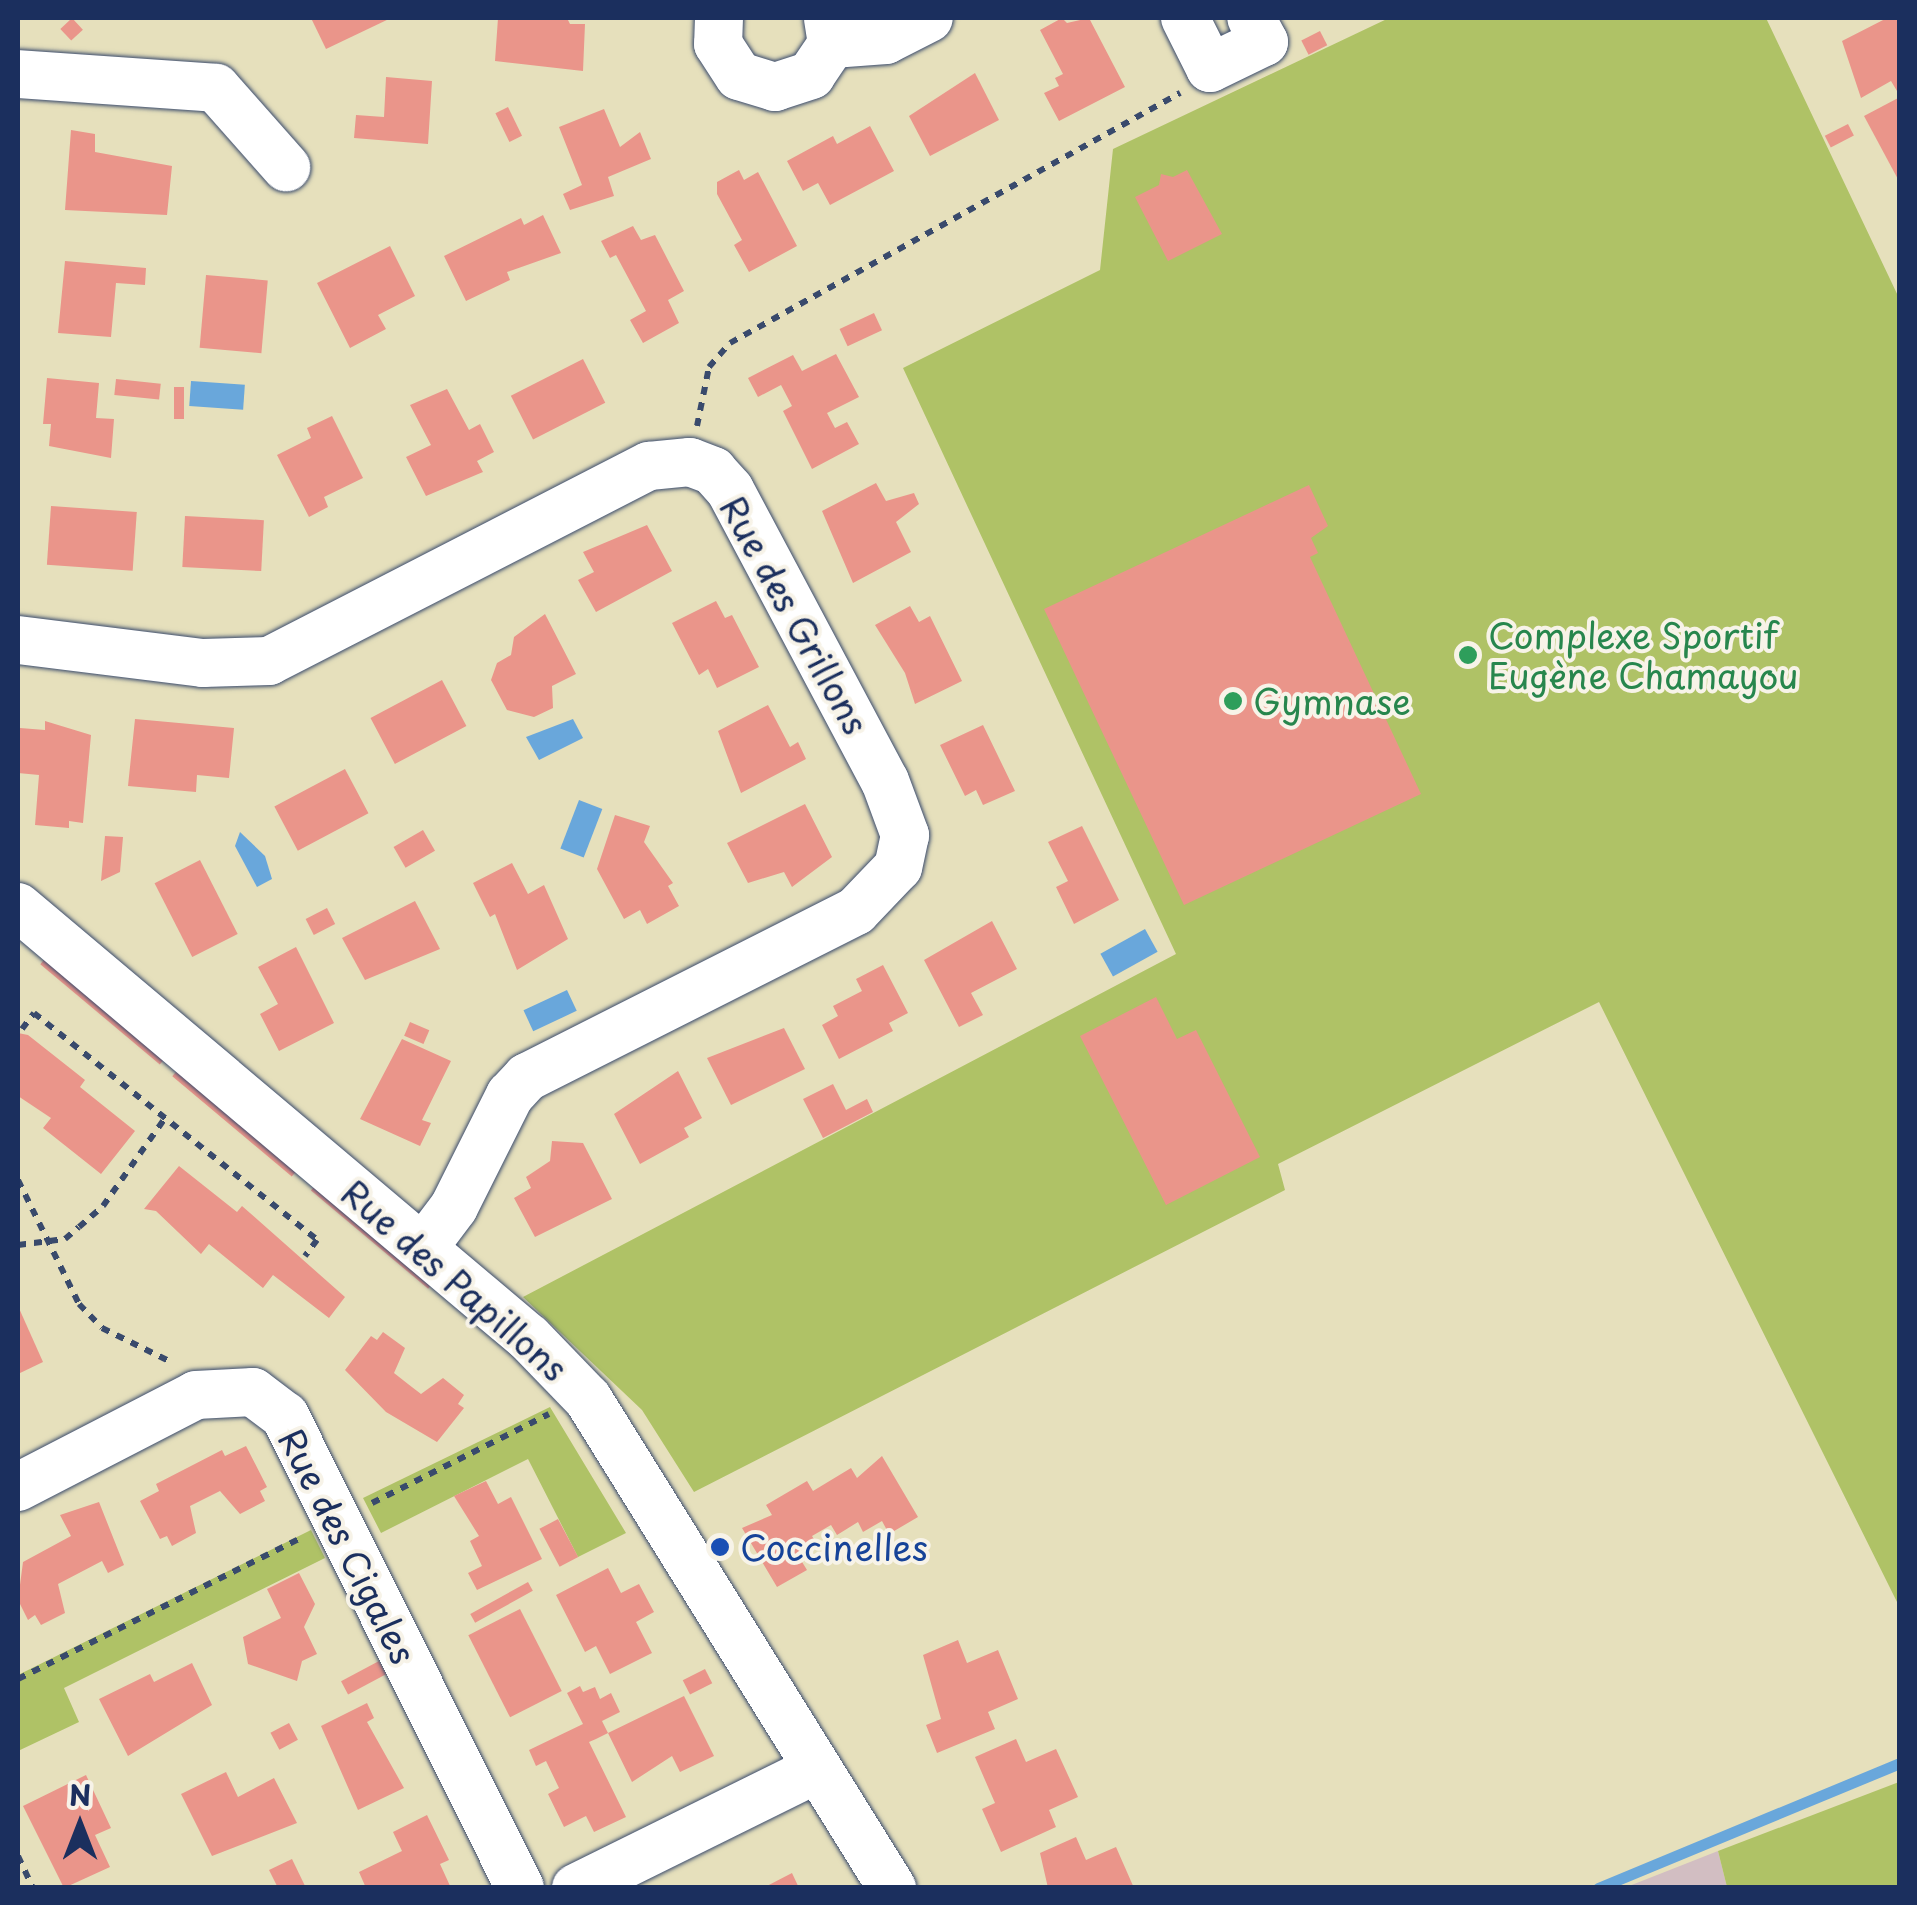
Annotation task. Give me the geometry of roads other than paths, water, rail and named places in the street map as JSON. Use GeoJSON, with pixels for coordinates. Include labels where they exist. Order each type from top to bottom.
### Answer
{"type":"FeatureCollection","features":[{"type":"Feature","properties":{"kind":"street"},"geometry":{"type":"LineString","coordinates":[[719,18],[718,44],[739,76],[775,87],[811,75],[830,31],[886,40],[928,18]]}},
{"type":"Feature","properties":{"kind":"street"},"geometry":{"type":"LineString","coordinates":[[1184,18],[1210,68],[1264,42],[1251,18]]}},
{"type":"Feature","properties":{"kind":"street"},"geometry":{"type":"LineString","coordinates":[[18,74],[216,88],[286,168]]}},
{"type":"Feature","properties":{"kind":"street","name":"Rue des Grillons"},"geometry":{"type":"LineString","coordinates":[[18,640],[203,663],[269,661],[649,466],[690,462],[713,471],[730,490],[885,782],[905,836],[898,867],[856,911],[527,1078],[510,1094],[454,1207],[423,1248]]}},
{"type":"Feature","properties":{"kind":"street","name":"Rue des Papillons"},"geometry":{"type":"LineString","coordinates":[[18,907],[423,1248],[588,1398],[892,1888]]}},
{"type":"Feature","properties":{"kind":"street","name":"Rue des Cigales"},"geometry":{"type":"LineString","coordinates":[[18,1487],[186,1398],[217,1390],[253,1392],[285,1416],[520,1888]]}},
{"type":"Feature","properties":{"kind":"street"},"geometry":{"type":"LineString","coordinates":[[576,1888],[817,1769]]}},
{"type":"Feature","properties":{"kind":"water"},"geometry":{"type":"Polygon","coordinates":[[[191,381],[245,385],[243,410],[189,406],[191,381]]]}},
{"type":"Feature","properties":{"kind":"water"},"geometry":{"type":"Polygon","coordinates":[[[573,719],[583,738],[539,760],[526,737],[573,719]]]}},
{"type":"Feature","properties":{"kind":"water"},"geometry":{"type":"Polygon","coordinates":[[[579,800],[602,809],[584,858],[560,849],[579,800]]]}},
{"type":"Feature","properties":{"kind":"water"},"geometry":{"type":"Polygon","coordinates":[[[240,832],[265,856],[272,879],[257,887],[235,846],[240,832]]]}},
{"type":"Feature","properties":{"kind":"water"},"geometry":{"type":"Polygon","coordinates":[[[1145,929],[1158,952],[1113,976],[1100,954],[1145,929]]]}},
{"type":"Feature","properties":{"kind":"water"},"geometry":{"type":"Polygon","coordinates":[[[567,990],[577,1011],[533,1031],[523,1010],[567,990]]]}},
{"type":"Feature","properties":{"kind":"waterway"},"geometry":{"type":"LineString","coordinates":[[1598,1888],[1900,1763]]}},
{"type":"Feature","properties":{"kind":"place","name":"Complexe Sportif Eugène Chamayou"},"geometry":{"type":"Point","coordinates":[1468,655]}},
{"type":"Feature","properties":{"kind":"place","name":"Gymnase"},"geometry":{"type":"Point","coordinates":[1233,701]}},
{"type":"Feature","properties":{"kind":"place","name":"Coccinelles"},"geometry":{"type":"Point","coordinates":[720,1547]}}]}
